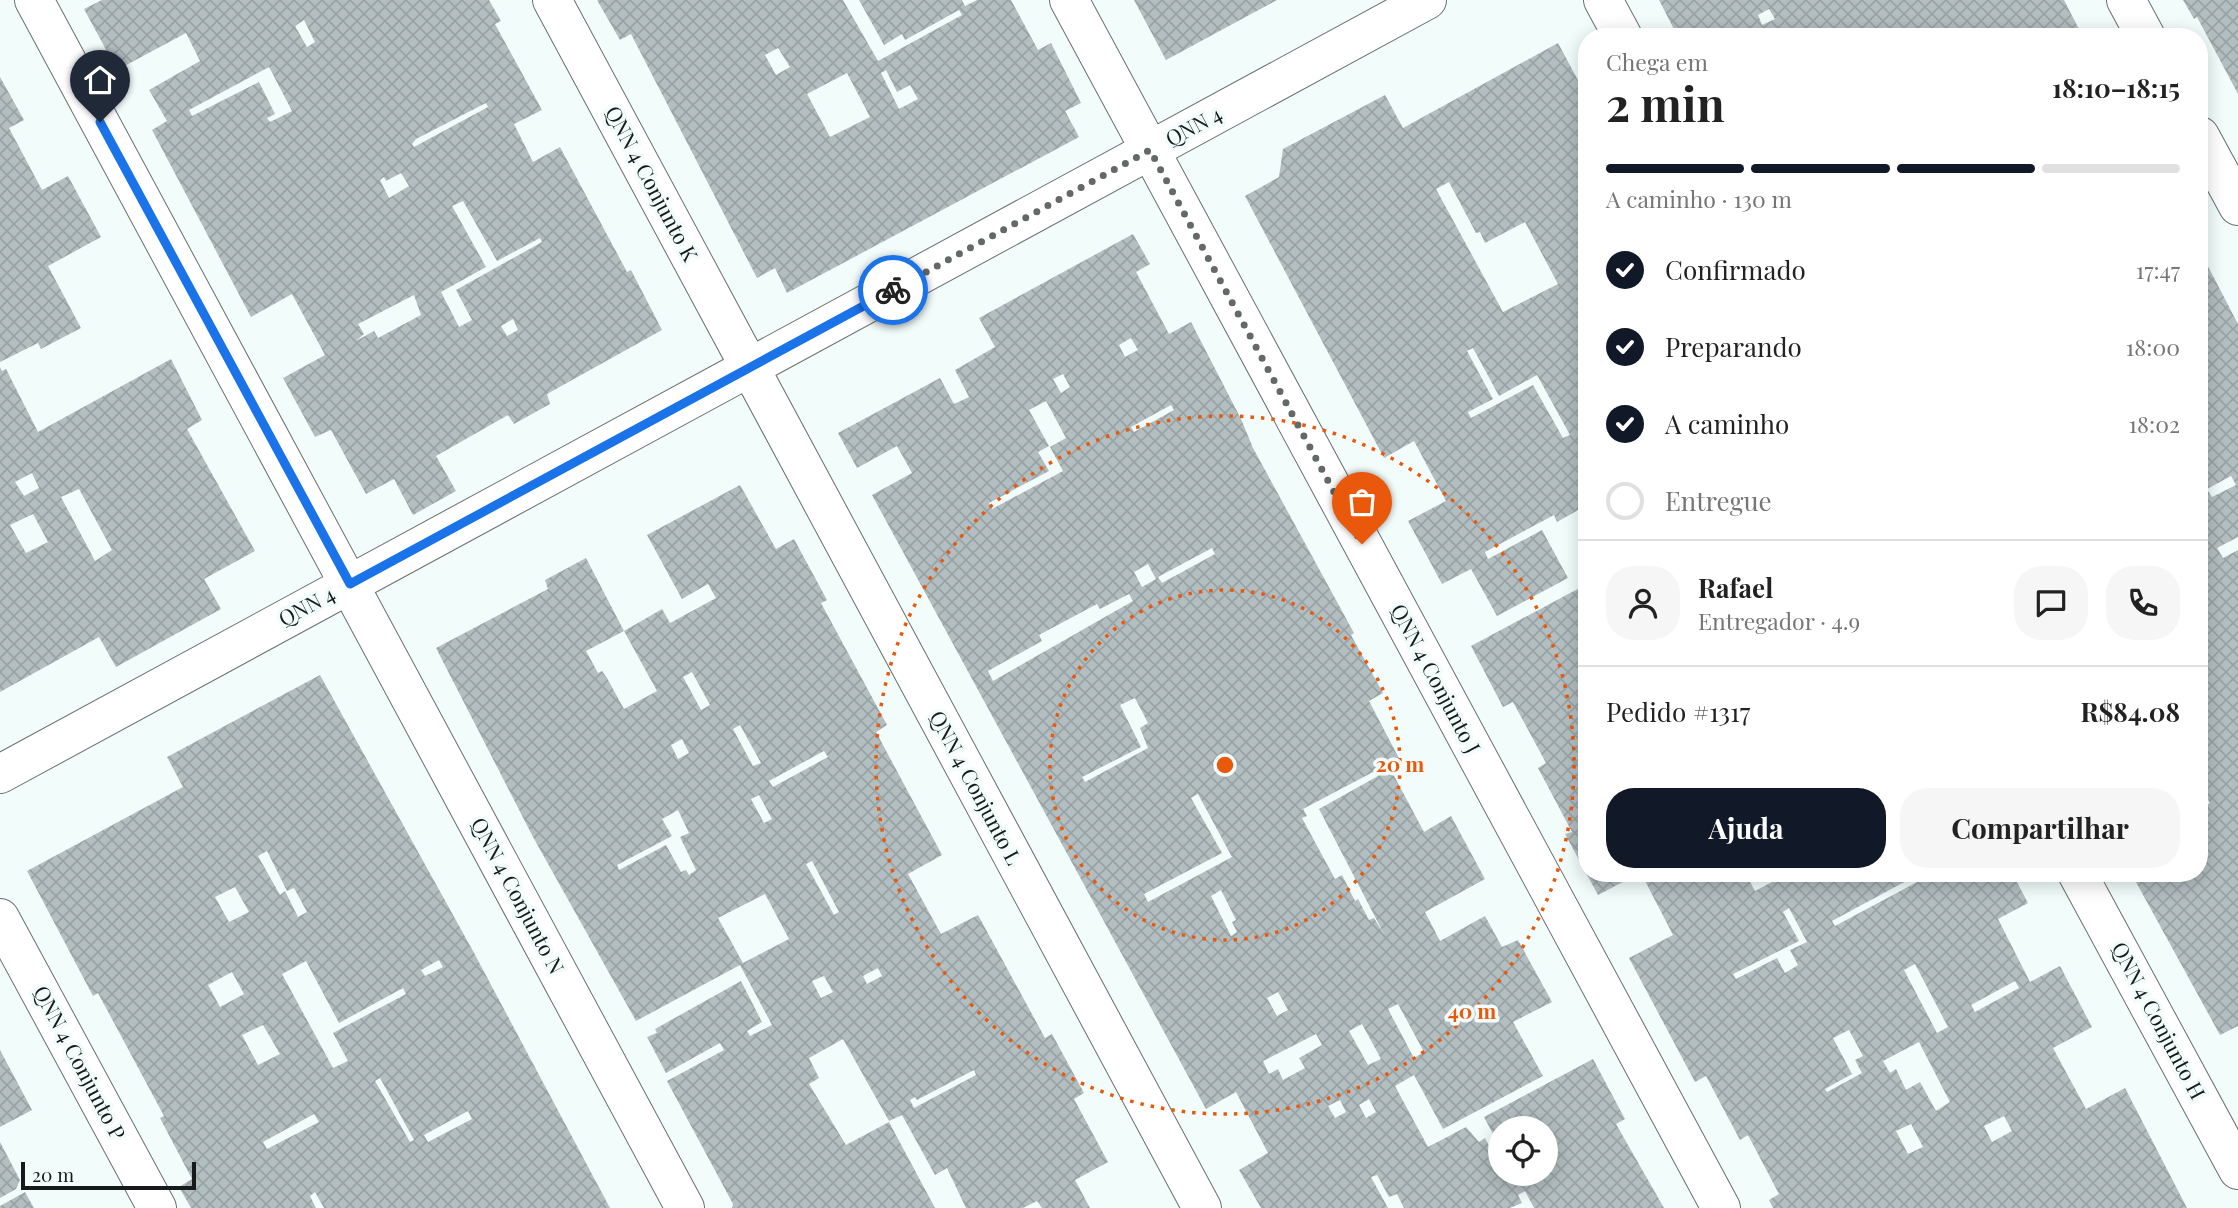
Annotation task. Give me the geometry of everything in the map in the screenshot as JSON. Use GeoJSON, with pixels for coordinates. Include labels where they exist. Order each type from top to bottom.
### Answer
{"type":"FeatureCollection","features":[{"type":"Feature","properties":{"kind":"street","name":"QNN 4 Conjunto N"},"geometry":{"type":"LineString","coordinates":[[34,0],[685,1208]]}},
{"type":"Feature","properties":{"kind":"street","name":"QNN 4 Conjunto K"},"geometry":{"type":"LineString","coordinates":[[552,0],[749,368]]}},
{"type":"Feature","properties":{"kind":"street","name":"QNN 4 Conjunto J"},"geometry":{"type":"LineString","coordinates":[[1069,0],[1721,1208]]}},
{"type":"Feature","properties":{"kind":"street","name":"QNN 4"},"geometry":{"type":"LineString","coordinates":[[0,774],[1427,0]]}},
{"type":"Feature","properties":{"kind":"street"},"geometry":{"type":"LineString","coordinates":[[1603,0],[1618,28]]}},
{"type":"Feature","properties":{"kind":"street"},"geometry":{"type":"LineString","coordinates":[[2126,0],[2141,28]]}},
{"type":"Feature","properties":{"kind":"street"},"geometry":{"type":"LineString","coordinates":[[2208,151],[2238,206]]}},
{"type":"Feature","properties":{"kind":"street","name":"QNN 4 Conjunto L"},"geometry":{"type":"LineString","coordinates":[[749,368],[1202,1208]]}},
{"type":"Feature","properties":{"kind":"street","name":"QNN 4 Conjunto H"},"geometry":{"type":"LineString","coordinates":[[2082,882],[2238,1170]]}},
{"type":"Feature","properties":{"kind":"street","name":"QNN 4 Conjunto P"},"geometry":{"type":"LineString","coordinates":[[0,918],[157,1208]]}},
{"type":"Feature","properties":{"kind":"building"},"geometry":{"type":"Polygon","coordinates":[[[102,0],[489,0],[501,21],[495,24],[542,110],[514,124],[533,162],[560,147],[627,272],[631,270],[662,330],[547,394],[550,404],[514,424],[508,415],[436,456],[456,491],[413,515],[394,479],[366,494],[331,430],[315,437],[283,378],[325,355],[292,294],[251,317],[152,130],[167,121],[149,90],[200,61],[186,33],[117,70],[84,9],[102,0]],[[304,20],[295,26],[307,47],[315,42],[304,20]],[[269,67],[189,110],[192,116],[259,82],[275,114],[267,118],[270,122],[292,111],[269,67]],[[486,103],[416,139],[412,144],[414,147],[488,107],[486,103]],[[401,173],[386,181],[384,177],[380,180],[389,198],[409,186],[401,173]],[[463,201],[452,206],[486,267],[441,292],[459,327],[472,320],[456,290],[542,242],[540,238],[497,261],[463,201]],[[414,295],[358,324],[364,334],[356,341],[374,331],[378,338],[421,315],[414,295]],[[513,319],[501,326],[507,336],[518,330],[513,319]]]}},
{"type":"Feature","properties":{"kind":"building"},"geometry":{"type":"Polygon","coordinates":[[[597,0],[843,0],[878,61],[962,15],[959,10],[905,40],[902,34],[884,45],[859,0],[962,0],[965,6],[977,0],[1011,0],[1038,50],[1051,43],[1081,103],[1065,111],[1079,137],[787,293],[775,268],[757,278],[631,34],[620,40],[597,0]],[[778,48],[765,55],[776,75],[790,67],[778,48]],[[886,70],[881,73],[899,109],[918,99],[910,85],[897,92],[886,70]],[[847,73],[807,94],[830,137],[870,117],[847,73]]]}},
{"type":"Feature","properties":{"kind":"building"},"geometry":{"type":"Polygon","coordinates":[[[1134,0],[1277,0],[1166,60],[1134,0]]]}},
{"type":"Feature","properties":{"kind":"building"},"geometry":{"type":"Polygon","coordinates":[[[1659,0],[2064,0],[2078,28],[1673,28],[1659,0]],[[1769,9],[1758,15],[1762,25],[1775,19],[1769,9]]]}},
{"type":"Feature","properties":{"kind":"building"},"geometry":{"type":"Polygon","coordinates":[[[2183,0],[2238,0],[2238,94],[2208,38],[2208,28],[2203,28],[2197,17],[2194,19],[2183,0]]]}},
{"type":"Feature","properties":{"kind":"building"},"geometry":{"type":"Polygon","coordinates":[[[1558,43],[1578,80],[1578,510],[1557,522],[1554,515],[1485,552],[1488,559],[1542,530],[1568,578],[1497,616],[1471,569],[1442,584],[1408,521],[1446,501],[1414,441],[1384,458],[1245,196],[1279,177],[1283,149],[1385,95],[1403,128],[1558,43]],[[1449,182],[1436,189],[1503,312],[1558,284],[1525,222],[1485,243],[1480,232],[1476,233],[1449,182]],[[1473,348],[1467,351],[1493,399],[1468,412],[1471,418],[1533,385],[1563,438],[1570,435],[1537,375],[1499,396],[1473,348]]]}},
{"type":"Feature","properties":{"kind":"building"},"geometry":{"type":"Polygon","coordinates":[[[0,77],[24,120],[9,128],[42,190],[68,176],[101,237],[48,266],[81,328],[41,349],[38,343],[0,362],[0,77]]]}},
{"type":"Feature","properties":{"kind":"building"},"geometry":{"type":"Polygon","coordinates":[[[1133,234],[1150,264],[1136,272],[1169,334],[1191,322],[1253,448],[1354,633],[1351,635],[1383,693],[1369,701],[1402,764],[1391,770],[1424,832],[1451,816],[1485,879],[1425,912],[1440,941],[1485,916],[1502,947],[1518,940],[1552,1002],[1513,1022],[1543,1076],[1443,1129],[1414,1075],[1395,1086],[1428,1147],[1466,1127],[1479,1142],[1485,1138],[1488,1144],[1488,1186],[1558,1186],[1558,1116],[1488,1116],[1488,1124],[1484,1117],[1593,1059],[1625,1119],[1616,1124],[1664,1208],[1534,1208],[1525,1191],[1518,1195],[1522,1203],[1510,1208],[1404,1208],[1397,1194],[1389,1197],[1377,1175],[1371,1177],[1388,1208],[1261,1208],[1239,1170],[1268,1153],[1236,1092],[1206,1109],[872,495],[912,473],[897,446],[857,468],[838,433],[940,378],[954,404],[969,397],[955,370],[995,347],[979,318],[1133,234]],[[1131,338],[1119,345],[1125,357],[1138,350],[1131,338]],[[1063,374],[1053,379],[1061,393],[1070,387],[1063,374]],[[1046,401],[1029,410],[1049,446],[1038,452],[1049,471],[989,503],[992,509],[1063,471],[1050,447],[1066,438],[1046,401]],[[1171,405],[1131,427],[1134,432],[1174,410],[1171,405]],[[1212,548],[1158,577],[1162,583],[1215,554],[1212,548]],[[1148,564],[1134,572],[1142,587],[1156,579],[1148,564]],[[1129,594],[1100,609],[1097,604],[1039,635],[1042,641],[988,671],[993,681],[1133,601],[1129,594]],[[1135,698],[1120,705],[1141,747],[1082,777],[1085,782],[1148,748],[1140,728],[1148,723],[1135,698]],[[1375,771],[1303,809],[1307,816],[1302,818],[1335,879],[1342,875],[1355,901],[1358,899],[1369,920],[1374,918],[1384,934],[1319,809],[1378,776],[1375,771]],[[1198,794],[1191,798],[1222,853],[1144,894],[1148,902],[1232,857],[1198,794]],[[1221,890],[1211,896],[1231,936],[1237,932],[1232,922],[1236,920],[1221,890]],[[1278,992],[1267,998],[1277,1016],[1288,1010],[1278,992]],[[1398,1004],[1388,1009],[1414,1058],[1424,1052],[1398,1004]],[[1362,1024],[1349,1031],[1368,1065],[1381,1059],[1362,1024]],[[1316,1034],[1263,1061],[1269,1074],[1278,1069],[1283,1080],[1305,1068],[1299,1058],[1322,1045],[1316,1034]],[[1369,1099],[1359,1105],[1366,1118],[1376,1112],[1369,1099]],[[1340,1100],[1328,1106],[1335,1118],[1346,1112],[1340,1100]]]}},
{"type":"Feature","properties":{"kind":"building"},"geometry":{"type":"Polygon","coordinates":[[[2208,266],[2238,324],[2238,537],[2217,548],[2223,558],[2238,550],[2238,1026],[2220,1035],[2136,882],[2208,882],[2208,491],[2212,497],[2236,485],[2231,476],[2208,488],[2208,266]]]}},
{"type":"Feature","properties":{"kind":"building"},"geometry":{"type":"Polygon","coordinates":[[[171,359],[202,420],[187,429],[255,551],[204,579],[221,609],[116,667],[99,637],[0,692],[0,367],[2,371],[6,369],[38,432],[171,359]],[[32,473],[15,482],[24,496],[39,488],[32,473]],[[79,489],[61,497],[95,561],[112,550],[79,489]],[[33,514],[10,525],[26,553],[48,542],[33,514]]]}},
{"type":"Feature","properties":{"kind":"building"},"geometry":{"type":"Polygon","coordinates":[[[740,485],[776,549],[794,539],[827,600],[821,603],[887,725],[876,732],[942,855],[908,874],[941,934],[978,915],[1045,1038],[1052,1034],[1084,1093],[1074,1099],[1108,1162],[1075,1180],[1090,1208],[1042,1208],[1037,1201],[1023,1208],[966,1208],[947,1168],[935,1175],[902,1115],[889,1121],[843,1039],[809,1058],[819,1078],[809,1084],[846,1145],[889,1122],[935,1208],[732,1208],[733,1204],[667,1081],[724,1050],[720,1043],[666,1073],[647,1037],[657,1033],[655,1029],[741,981],[762,1022],[747,1031],[750,1036],[772,1025],[740,965],[636,1021],[533,837],[436,648],[548,589],[545,580],[586,558],[624,631],[662,609],[670,623],[716,598],[708,584],[682,599],[647,535],[740,485]],[[624,631],[586,651],[598,673],[602,671],[607,678],[624,709],[657,691],[624,631]],[[692,672],[683,677],[701,710],[710,705],[692,672]],[[740,725],[733,729],[753,766],[761,763],[740,725]],[[682,739],[671,745],[678,759],[689,753],[682,739]],[[824,751],[769,781],[773,787],[828,757],[824,751]],[[759,795],[751,799],[764,823],[772,819],[759,795]],[[678,810],[662,819],[672,836],[617,865],[619,870],[666,845],[681,872],[686,870],[689,875],[696,870],[680,837],[689,833],[678,810]],[[812,861],[806,864],[834,915],[839,912],[812,861]],[[765,894],[718,918],[743,963],[789,939],[765,894]],[[878,968],[863,976],[867,984],[882,976],[878,968]],[[824,976],[812,981],[821,998],[833,992],[824,976]],[[974,1070],[917,1100],[915,1097],[910,1100],[914,1108],[976,1075],[974,1070]]]}},
{"type":"Feature","properties":{"kind":"building"},"geometry":{"type":"Polygon","coordinates":[[[1578,589],[1578,858],[1565,834],[1572,832],[1538,768],[1546,763],[1513,702],[1503,707],[1471,646],[1578,589]]]}},
{"type":"Feature","properties":{"kind":"building"},"geometry":{"type":"Polygon","coordinates":[[[320,675],[473,951],[610,1208],[324,1208],[315,1192],[310,1196],[316,1208],[191,1208],[179,1187],[192,1179],[160,1118],[164,1116],[98,993],[93,996],[27,871],[183,787],[167,757],[320,675]],[[267,851],[258,856],[280,895],[285,891],[298,917],[307,912],[294,888],[287,891],[267,851]],[[235,887],[215,897],[229,922],[249,912],[235,887]],[[439,960],[421,970],[425,976],[443,967],[439,960]],[[306,961],[282,974],[333,1068],[348,1061],[333,1033],[406,994],[403,988],[339,1023],[306,961]],[[232,972],[208,985],[220,1007],[244,994],[232,972]],[[263,1025],[242,1035],[258,1065],[280,1054],[263,1025]],[[380,1078],[375,1081],[410,1142],[414,1140],[380,1078]],[[468,1111],[424,1135],[428,1142],[472,1119],[468,1111]],[[314,1114],[263,1142],[267,1149],[319,1122],[314,1114]]]}},
{"type":"Feature","properties":{"kind":"building"},"geometry":{"type":"Polygon","coordinates":[[[1591,882],[1623,882],[1598,895],[1591,882]]]}},
{"type":"Feature","properties":{"kind":"building"},"geometry":{"type":"Polygon","coordinates":[[[1646,882],[1750,882],[1755,891],[1772,882],[1904,882],[1832,921],[1835,926],[1917,882],[2017,882],[2028,903],[1998,919],[2030,982],[2060,966],[2092,1027],[2053,1048],[2086,1109],[2125,1088],[2187,1208],[1773,1208],[1769,1200],[1779,1194],[1748,1135],[1740,1140],[1706,1076],[1695,1082],[1629,958],[1673,935],[1646,882]],[[1789,908],[1783,912],[1799,941],[1733,974],[1736,979],[1777,958],[1785,973],[1798,965],[1790,950],[1807,942],[1789,908]],[[1915,964],[1904,970],[1937,1033],[1948,1027],[1915,964]],[[2015,981],[1971,1005],[1975,1012],[2019,988],[2015,981]],[[1849,1030],[1833,1038],[1852,1074],[1825,1089],[1827,1092],[1862,1073],[1855,1060],[1863,1056],[1849,1030]],[[1919,1042],[1883,1061],[1890,1073],[1896,1069],[1906,1090],[1920,1082],[1936,1111],[1950,1102],[1919,1042]],[[2004,1116],[1984,1126],[1992,1142],[2012,1131],[2004,1116]],[[1911,1124],[1896,1131],[1908,1154],[1923,1147],[1911,1124]]]}},
{"type":"Feature","properties":{"kind":"building"},"geometry":{"type":"Polygon","coordinates":[[[0,1050],[32,1110],[0,1127],[0,1050]]]}},
{"type":"Feature","properties":{"kind":"building"},"geometry":{"type":"Polygon","coordinates":[[[0,1142],[20,1180],[16,1189],[0,1198],[0,1142]]]}},
{"type":"Feature","properties":{"kind":"building"},"geometry":{"type":"Polygon","coordinates":[[[25,1192],[34,1208],[0,1208],[0,1206],[25,1192]]]}},
{"type":"Feature","properties":{"kind":"way so far"},"geometry":{"type":"LineString","coordinates":[[893,290],[1150,150],[1362,544]]}},
{"type":"Feature","properties":{"kind":"route"},"geometry":{"type":"LineString","coordinates":[[100,122],[350,584],[893,290]]}}]}
